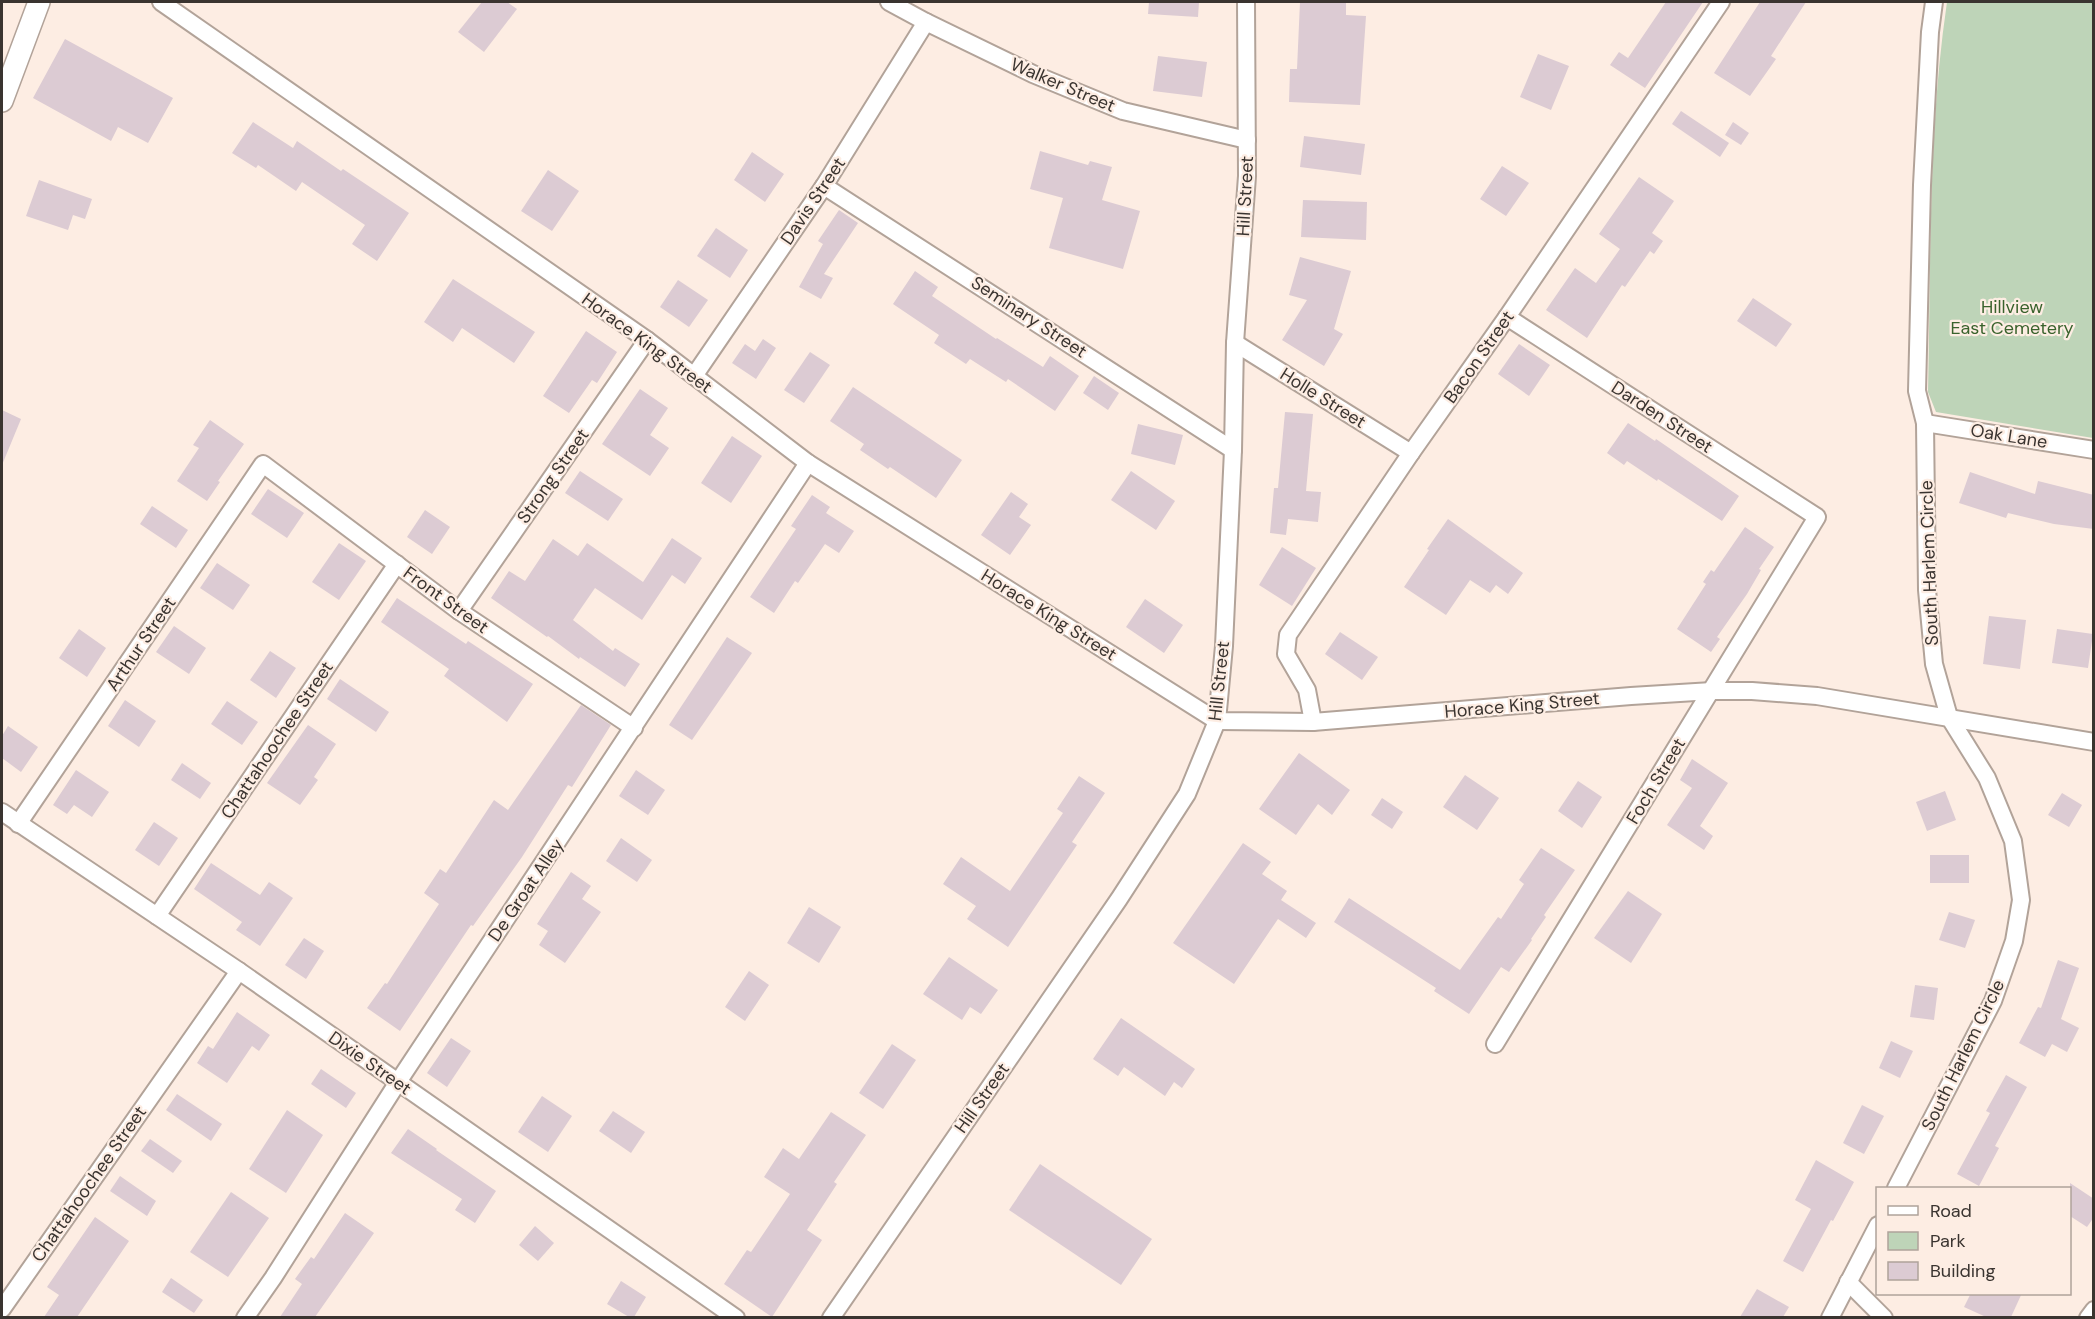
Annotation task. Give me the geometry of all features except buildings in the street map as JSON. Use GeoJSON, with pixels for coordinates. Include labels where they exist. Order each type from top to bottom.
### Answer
{"type":"FeatureCollection","features":[{"type":"Feature","properties":{"kind":"street"},"geometry":{"type":"LineString","coordinates":[[2,101],[39,2]]}},
{"type":"Feature","properties":{"kind":"street","name":"Horace King Street"},"geometry":{"type":"LineString","coordinates":[[161,2],[647,340],[808,463],[1217,721],[1313,722],[1712,691],[1817,696],[2094,742]]}},
{"type":"Feature","properties":{"kind":"street","name":"Walker Street"},"geometry":{"type":"LineString","coordinates":[[889,2],[1033,74],[1123,111],[1247,140]]}},
{"type":"Feature","properties":{"kind":"street","name":"Hill Street"},"geometry":{"type":"LineString","coordinates":[[831,1317],[1119,899],[1186,794],[1217,721],[1224,646],[1233,450],[1235,343],[1247,177],[1246,2]]}},
{"type":"Feature","properties":{"kind":"street","name":"Bacon Street"},"geometry":{"type":"LineString","coordinates":[[1313,722],[1307,690],[1286,654],[1288,635],[1411,453],[1508,317],[1721,2]]}},
{"type":"Feature","properties":{"kind":"street","name":"South Harlem Circle"},"geometry":{"type":"LineString","coordinates":[[1897,1187],[1993,1001],[2014,941],[2021,900],[2013,841],[1987,778],[1949,717],[1934,664],[1927,590],[1925,423],[1917,391],[1922,185],[1930,33],[1934,2]]}},
{"type":"Feature","properties":{"kind":"street","name":"Davis Street"},"geometry":{"type":"LineString","coordinates":[[694,376],[824,186],[926,22]]}},
{"type":"Feature","properties":{"kind":"street","name":"Seminary Street"},"geometry":{"type":"LineString","coordinates":[[824,186],[1233,450]]}},
{"type":"Feature","properties":{"kind":"street","name":"Darden Street"},"geometry":{"type":"LineString","coordinates":[[1508,317],[1817,517]]}},
{"type":"Feature","properties":{"kind":"street","name":"Strong Street"},"geometry":{"type":"LineString","coordinates":[[459,611],[647,340]]}},
{"type":"Feature","properties":{"kind":"street","name":"Holle Street"},"geometry":{"type":"LineString","coordinates":[[1235,343],[1411,453]]}},
{"type":"Feature","properties":{"kind":"street","name":"Oak Lane"},"geometry":{"type":"LineString","coordinates":[[1925,423],[2094,450]]}},
{"type":"Feature","properties":{"kind":"street","name":"De Groat Alley"},"geometry":{"type":"LineString","coordinates":[[245,1317],[273,1278],[398,1082],[808,463]]}},
{"type":"Feature","properties":{"kind":"street","name":"Front Street"},"geometry":{"type":"LineString","coordinates":[[263,464],[459,611],[634,728]]}},
{"type":"Feature","properties":{"kind":"street","name":"Arthur Street"},"geometry":{"type":"LineString","coordinates":[[18,824],[263,464]]}},
{"type":"Feature","properties":{"kind":"street","name":"Foch Street"},"geometry":{"type":"LineString","coordinates":[[1495,1044],[1817,517]]}},
{"type":"Feature","properties":{"kind":"street","name":"Chattahoochee Street"},"geometry":{"type":"LineString","coordinates":[[157,916],[397,564]]}},
{"type":"Feature","properties":{"kind":"street","name":"Dixie Street"},"geometry":{"type":"LineString","coordinates":[[2,812],[239,970],[736,1317]]}},
{"type":"Feature","properties":{"kind":"street","name":"Chattahoochee Street"},"geometry":{"type":"LineString","coordinates":[[2,1310],[239,970]]}},
{"type":"Feature","properties":{"kind":"street"},"geometry":{"type":"LineString","coordinates":[[1830,1317],[1876,1229]]}},
{"type":"Feature","properties":{"kind":"street"},"geometry":{"type":"LineString","coordinates":[[1848,1282],[1884,1317]]}},
{"type":"Feature","properties":{"kind":"street"},"geometry":{"type":"LineString","coordinates":[[2088,1317],[2094,1310]]}},
{"type":"Feature","properties":{"kind":"green space","name":"Hillview East Cemetery"},"geometry":{"type":"Polygon","coordinates":[[[1947,2],[2093,2],[2093,438],[1936,412],[1928,392],[1933,147],[1947,2]]]}}]}
